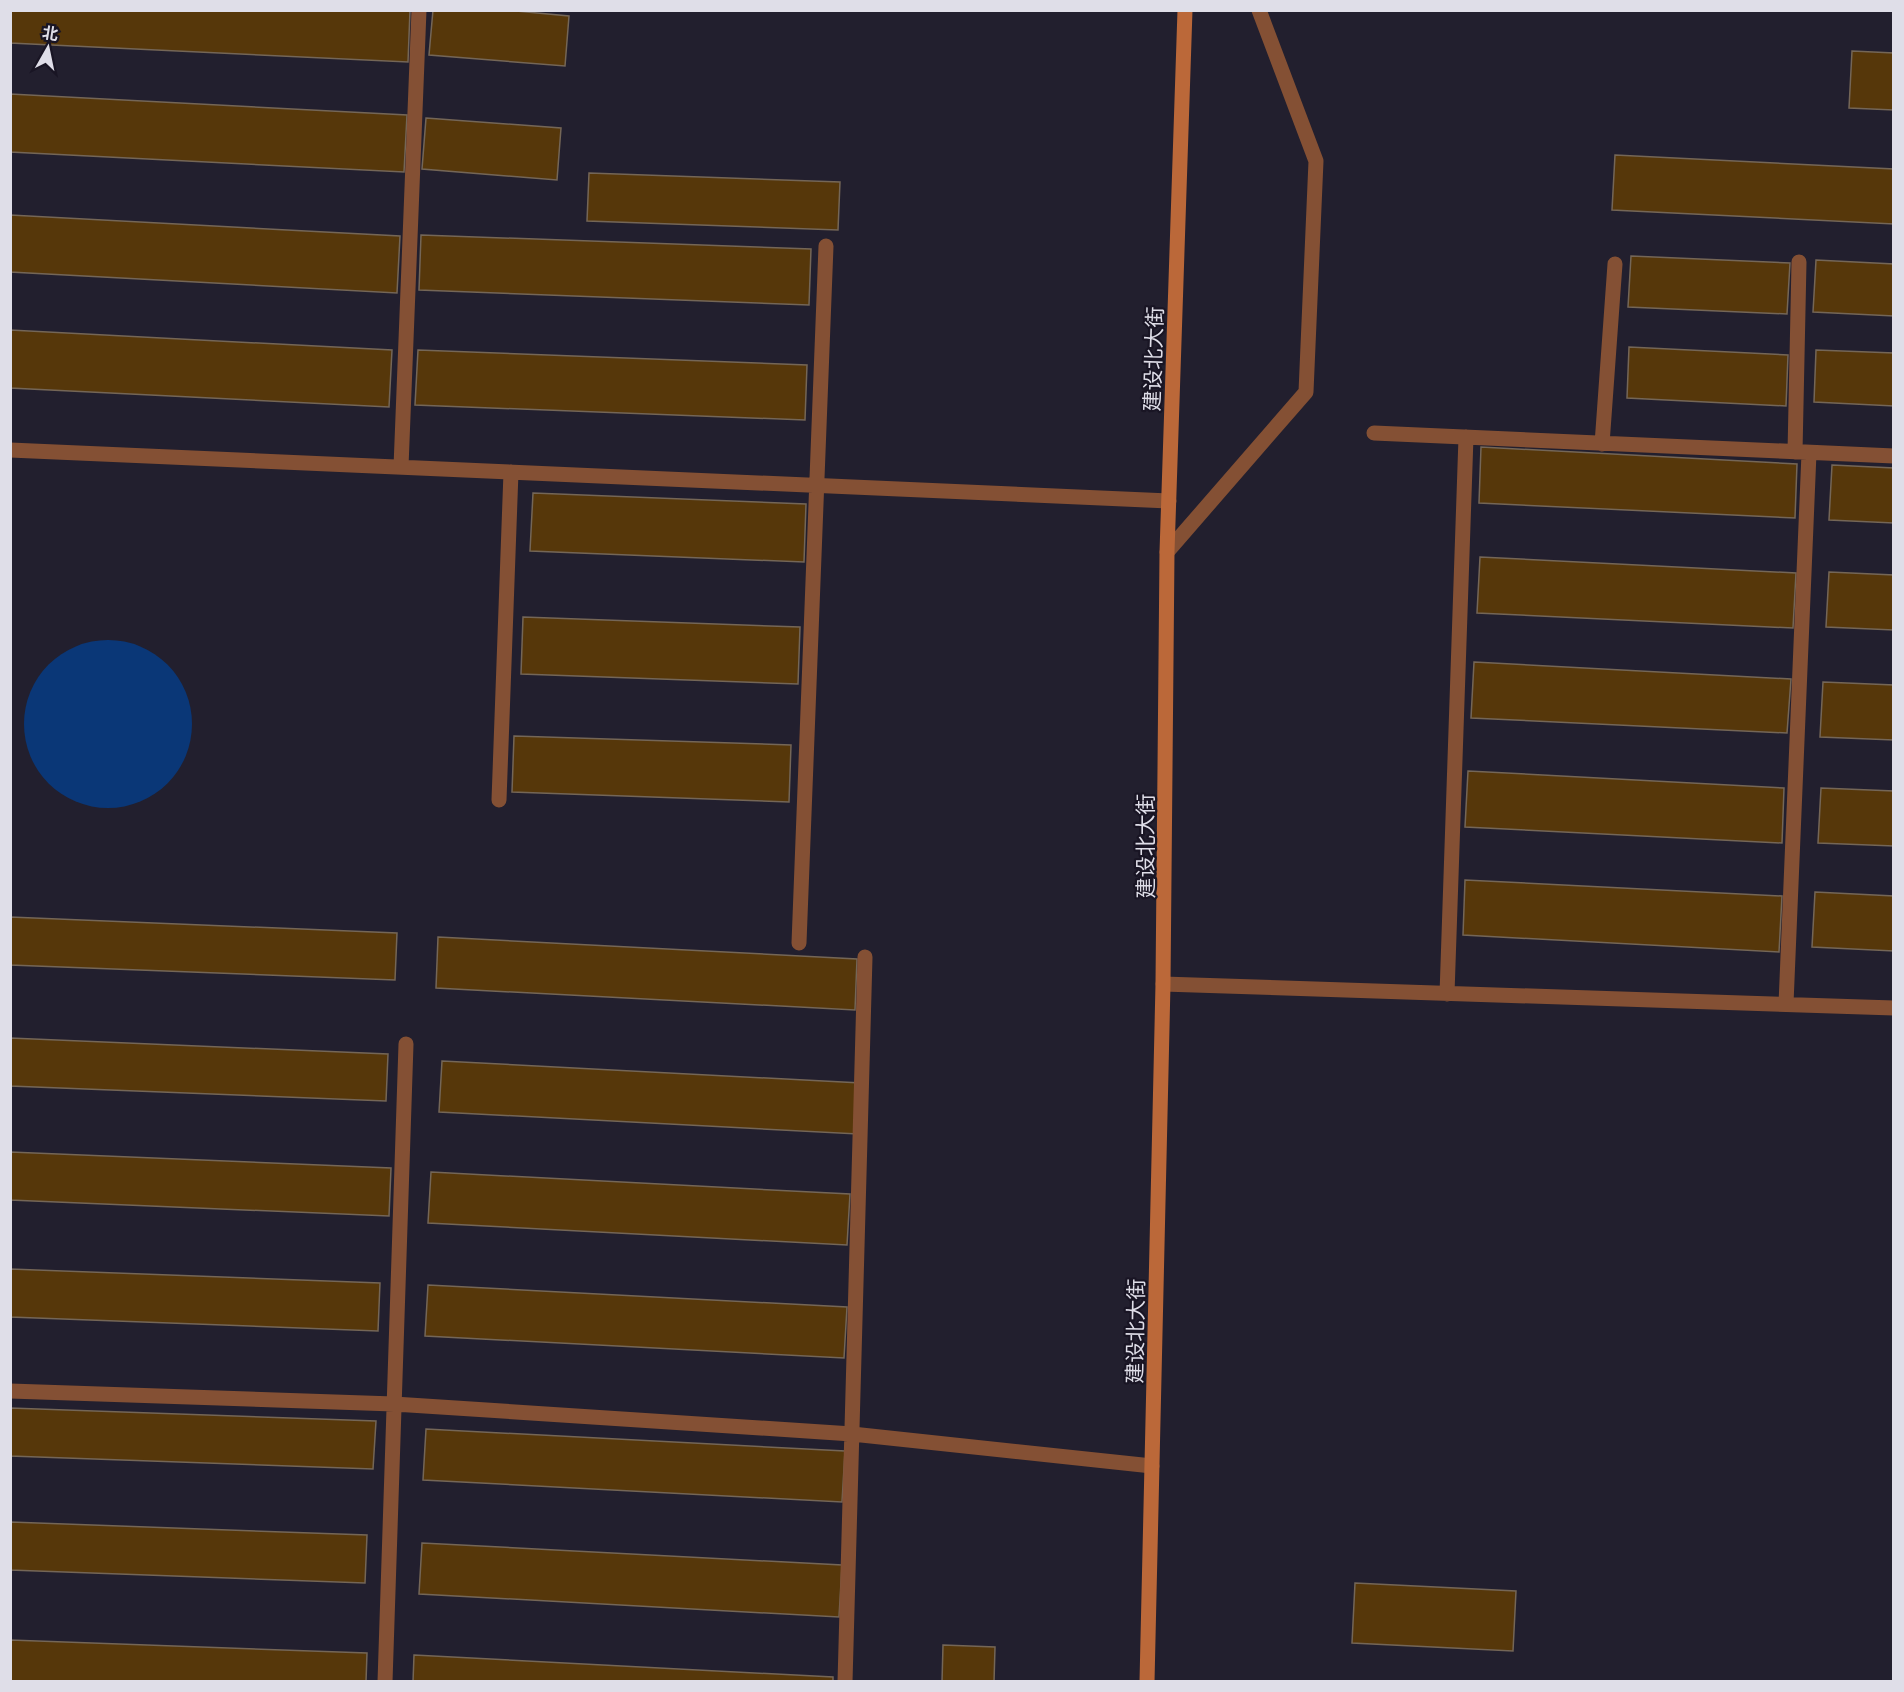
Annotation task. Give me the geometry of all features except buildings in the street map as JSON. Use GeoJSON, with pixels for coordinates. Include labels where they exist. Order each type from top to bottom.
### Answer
{"type":"FeatureCollection","features":[{"type":"Feature","properties":{"kind":"main road","name":"建设北大街"},"geometry":{"type":"LineString","coordinates":[[1147,1682],[1163,984],[1167,552],[1185,10]]}},
{"type":"Feature","properties":{"kind":"street"},"geometry":{"type":"LineString","coordinates":[[401,467],[419,10]]}},
{"type":"Feature","properties":{"kind":"street"},"geometry":{"type":"LineString","coordinates":[[1167,552],[1306,392],[1316,161],[1259,10]]}},
{"type":"Feature","properties":{"kind":"street"},"geometry":{"type":"LineString","coordinates":[[799,944],[826,246]]}},
{"type":"Feature","properties":{"kind":"street"},"geometry":{"type":"LineString","coordinates":[[1786,1004],[1802,453],[1799,262]]}},
{"type":"Feature","properties":{"kind":"street"},"geometry":{"type":"LineString","coordinates":[[1602,444],[1615,264]]}},
{"type":"Feature","properties":{"kind":"street"},"geometry":{"type":"LineString","coordinates":[[1374,433],[1893,456]]}},
{"type":"Feature","properties":{"kind":"street"},"geometry":{"type":"LineString","coordinates":[[1447,994],[1466,437]]}},
{"type":"Feature","properties":{"kind":"street"},"geometry":{"type":"LineString","coordinates":[[10,450],[1169,501]]}},
{"type":"Feature","properties":{"kind":"street"},"geometry":{"type":"LineString","coordinates":[[500,800],[511,472]]}},
{"type":"Feature","properties":{"kind":"street"},"geometry":{"type":"LineString","coordinates":[[845,1682],[865,957]]}},
{"type":"Feature","properties":{"kind":"street"},"geometry":{"type":"LineString","coordinates":[[1163,984],[1893,1008]]}},
{"type":"Feature","properties":{"kind":"street"},"geometry":{"type":"LineString","coordinates":[[386,1682],[406,1044]]}},
{"type":"Feature","properties":{"kind":"street"},"geometry":{"type":"LineString","coordinates":[[10,1390],[394,1404],[852,1434],[1152,1466]]}},
{"type":"Feature","properties":{"kind":"water"},"geometry":{"type":"Polygon","coordinates":[[[108,640],[124,641],[140,646],[168,664],[186,692],[191,708],[191,740],[186,756],[168,784],[140,802],[124,807],[108,808],[92,807],[76,802],[48,784],[30,756],[25,740],[24,724],[25,708],[30,692],[48,664],[76,646],[92,641],[108,640]]]}}]}
